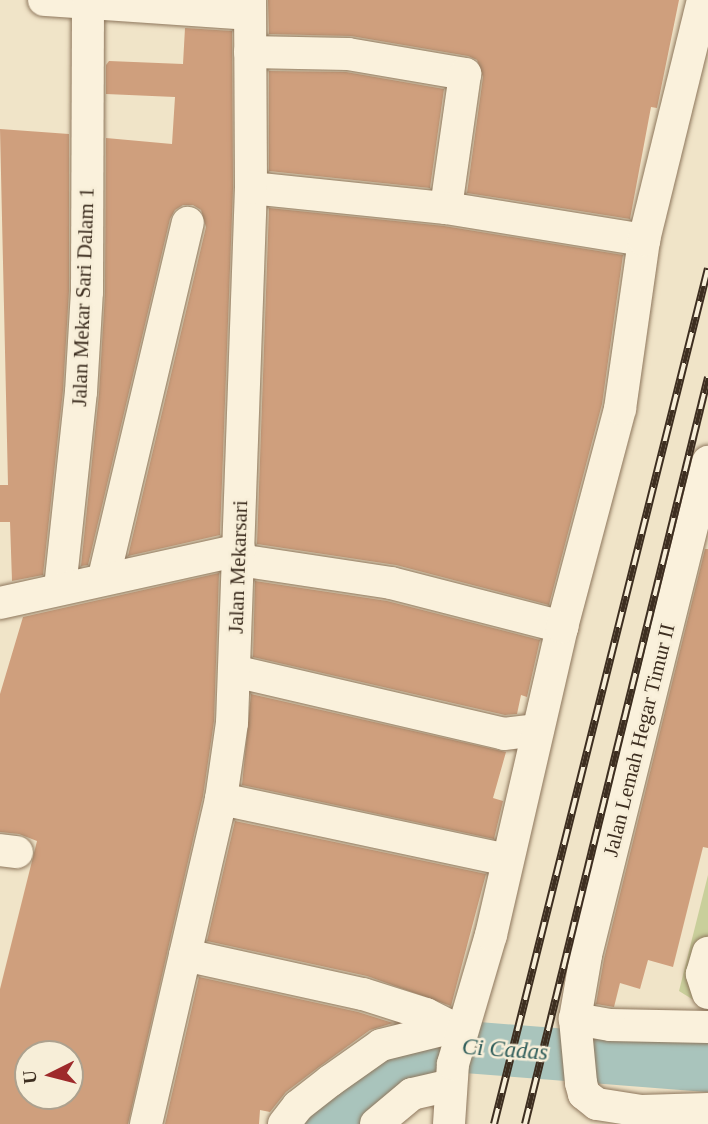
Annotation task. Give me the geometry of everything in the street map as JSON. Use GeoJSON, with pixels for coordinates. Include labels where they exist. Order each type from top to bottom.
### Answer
{"type":"FeatureCollection","features":[{"type":"Feature","properties":{"kind":"street"},"geometry":{"type":"LineString","coordinates":[[44,0],[88,5],[250,7]]}},
{"type":"Feature","properties":{"kind":"street"},"geometry":{"type":"LineString","coordinates":[[449,1124],[452,1074],[461,1027],[491,934],[562,626],[620,409],[644,240],[703,0]]}},
{"type":"Feature","properties":{"kind":"street","name":"Jalan Mekar Sari Dalam 1"},"geometry":{"type":"LineString","coordinates":[[60,588],[81,392],[87,292],[88,5]]}},
{"type":"Feature","properties":{"kind":"street","name":"Jalan Mekarsari"},"geometry":{"type":"LineString","coordinates":[[146,1124],[220,799],[232,723],[251,188],[250,7]]}},
{"type":"Feature","properties":{"kind":"street"},"geometry":{"type":"LineString","coordinates":[[250,52],[348,54],[465,74],[446,208]]}},
{"type":"Feature","properties":{"kind":"street"},"geometry":{"type":"LineString","coordinates":[[251,188],[446,208],[644,240]]}},
{"type":"Feature","properties":{"kind":"street"},"geometry":{"type":"LineString","coordinates":[[104,577],[188,223]]}},
{"type":"Feature","properties":{"kind":"street","name":"Jalan Lemah Hegar Timur II"},"geometry":{"type":"LineString","coordinates":[[639,1118],[597,1104],[584,1094],[580,1083],[575,1024],[577,996],[708,462]]}},
{"type":"Feature","properties":{"kind":"street"},"geometry":{"type":"LineString","coordinates":[[0,603],[104,577],[239,555],[391,583],[562,626]]}},
{"type":"Feature","properties":{"kind":"street"},"geometry":{"type":"LineString","coordinates":[[234,671],[504,734],[538,730]]}},
{"type":"Feature","properties":{"kind":"street"},"geometry":{"type":"LineString","coordinates":[[220,799],[507,860]]}},
{"type":"Feature","properties":{"kind":"street"},"geometry":{"type":"LineString","coordinates":[[708,953],[702,974],[708,992]]}},
{"type":"Feature","properties":{"kind":"street"},"geometry":{"type":"LineString","coordinates":[[185,956],[363,994],[461,1027]]}},
{"type":"Feature","properties":{"kind":"street"},"geometry":{"type":"LineString","coordinates":[[575,1024],[708,1027]]}},
{"type":"Feature","properties":{"kind":"street"},"geometry":{"type":"LineString","coordinates":[[284,1124],[298,1107],[381,1045],[461,1027]]}},
{"type":"Feature","properties":{"kind":"street"},"geometry":{"type":"LineString","coordinates":[[376,1124],[412,1094],[452,1074]]}},
{"type":"Feature","properties":{"kind":"street"},"geometry":{"type":"LineString","coordinates":[[639,1118],[708,1109]]}},
{"type":"Feature","properties":{"kind":"green space"},"geometry":{"type":"Polygon","coordinates":[[[708,875],[708,1009],[679,991],[708,875]]]}},
{"type":"Feature","properties":{"kind":"building"},"geometry":{"type":"Polygon","coordinates":[[[268,0],[679,0],[657,108],[651,107],[630,219],[467,193],[483,77],[477,60],[468,56],[351,36],[269,34],[268,0]]]}},
{"type":"Feature","properties":{"kind":"building"},"geometry":{"type":"Polygon","coordinates":[[[185,28],[232,31],[233,188],[220,535],[128,556],[206,227],[201,210],[193,205],[183,205],[175,210],[170,219],[88,565],[81,566],[99,394],[105,293],[106,138],[172,144],[175,97],[106,94],[106,65],[109,61],[183,64],[185,28]]]}},
{"type":"Feature","properties":{"kind":"building"},"geometry":{"type":"Polygon","coordinates":[[[269,71],[346,72],[444,89],[430,188],[269,171],[269,71]]]}},
{"type":"Feature","properties":{"kind":"building"},"geometry":{"type":"Polygon","coordinates":[[[0,129],[69,134],[69,291],[63,390],[43,575],[12,581],[10,522],[0,522],[0,485],[8,485],[0,129]]]}},
{"type":"Feature","properties":{"kind":"building"},"geometry":{"type":"Polygon","coordinates":[[[269,208],[444,226],[623,255],[602,404],[549,605],[396,565],[257,544],[269,208]]]}},
{"type":"Feature","properties":{"kind":"building"},"geometry":{"type":"Polygon","coordinates":[[[705,549],[708,549],[708,848],[703,847],[673,967],[648,960],[640,989],[620,983],[614,1007],[596,1004],[604,959],[705,549]]]}},
{"type":"Feature","properties":{"kind":"building"},"geometry":{"type":"Polygon","coordinates":[[[219,573],[214,721],[203,796],[128,1124],[0,1124],[0,989],[37,841],[19,834],[0,832],[0,694],[23,617],[219,573]]]}},
{"type":"Feature","properties":{"kind":"building"},"geometry":{"type":"Polygon","coordinates":[[[255,581],[387,601],[540,640],[527,697],[521,695],[517,714],[505,715],[253,657],[255,581]]]}},
{"type":"Feature","properties":{"kind":"building"},"geometry":{"type":"Polygon","coordinates":[[[251,694],[506,752],[493,798],[503,801],[494,839],[242,785],[251,694]]]}},
{"type":"Feature","properties":{"kind":"building"},"geometry":{"type":"Polygon","coordinates":[[[235,821],[486,874],[451,1006],[367,976],[207,941],[235,821]]]}},
{"type":"Feature","properties":{"kind":"building"},"geometry":{"type":"Polygon","coordinates":[[[199,977],[358,1012],[393,1023],[370,1030],[286,1092],[270,1112],[260,1110],[259,1124],[165,1124],[199,977]]]}},
{"type":"Feature","properties":{"kind":"waterway","name":"Ci Cadas"},"geometry":{"type":"LineString","coordinates":[[326,1124],[440,1045],[708,1066]]}},
{"type":"Feature","properties":{"kind":"railway"},"geometry":{"type":"LineString","coordinates":[[494,1124],[708,268]]}},
{"type":"Feature","properties":{"kind":"railway"},"geometry":{"type":"LineString","coordinates":[[525,1124],[708,377]]}}]}
